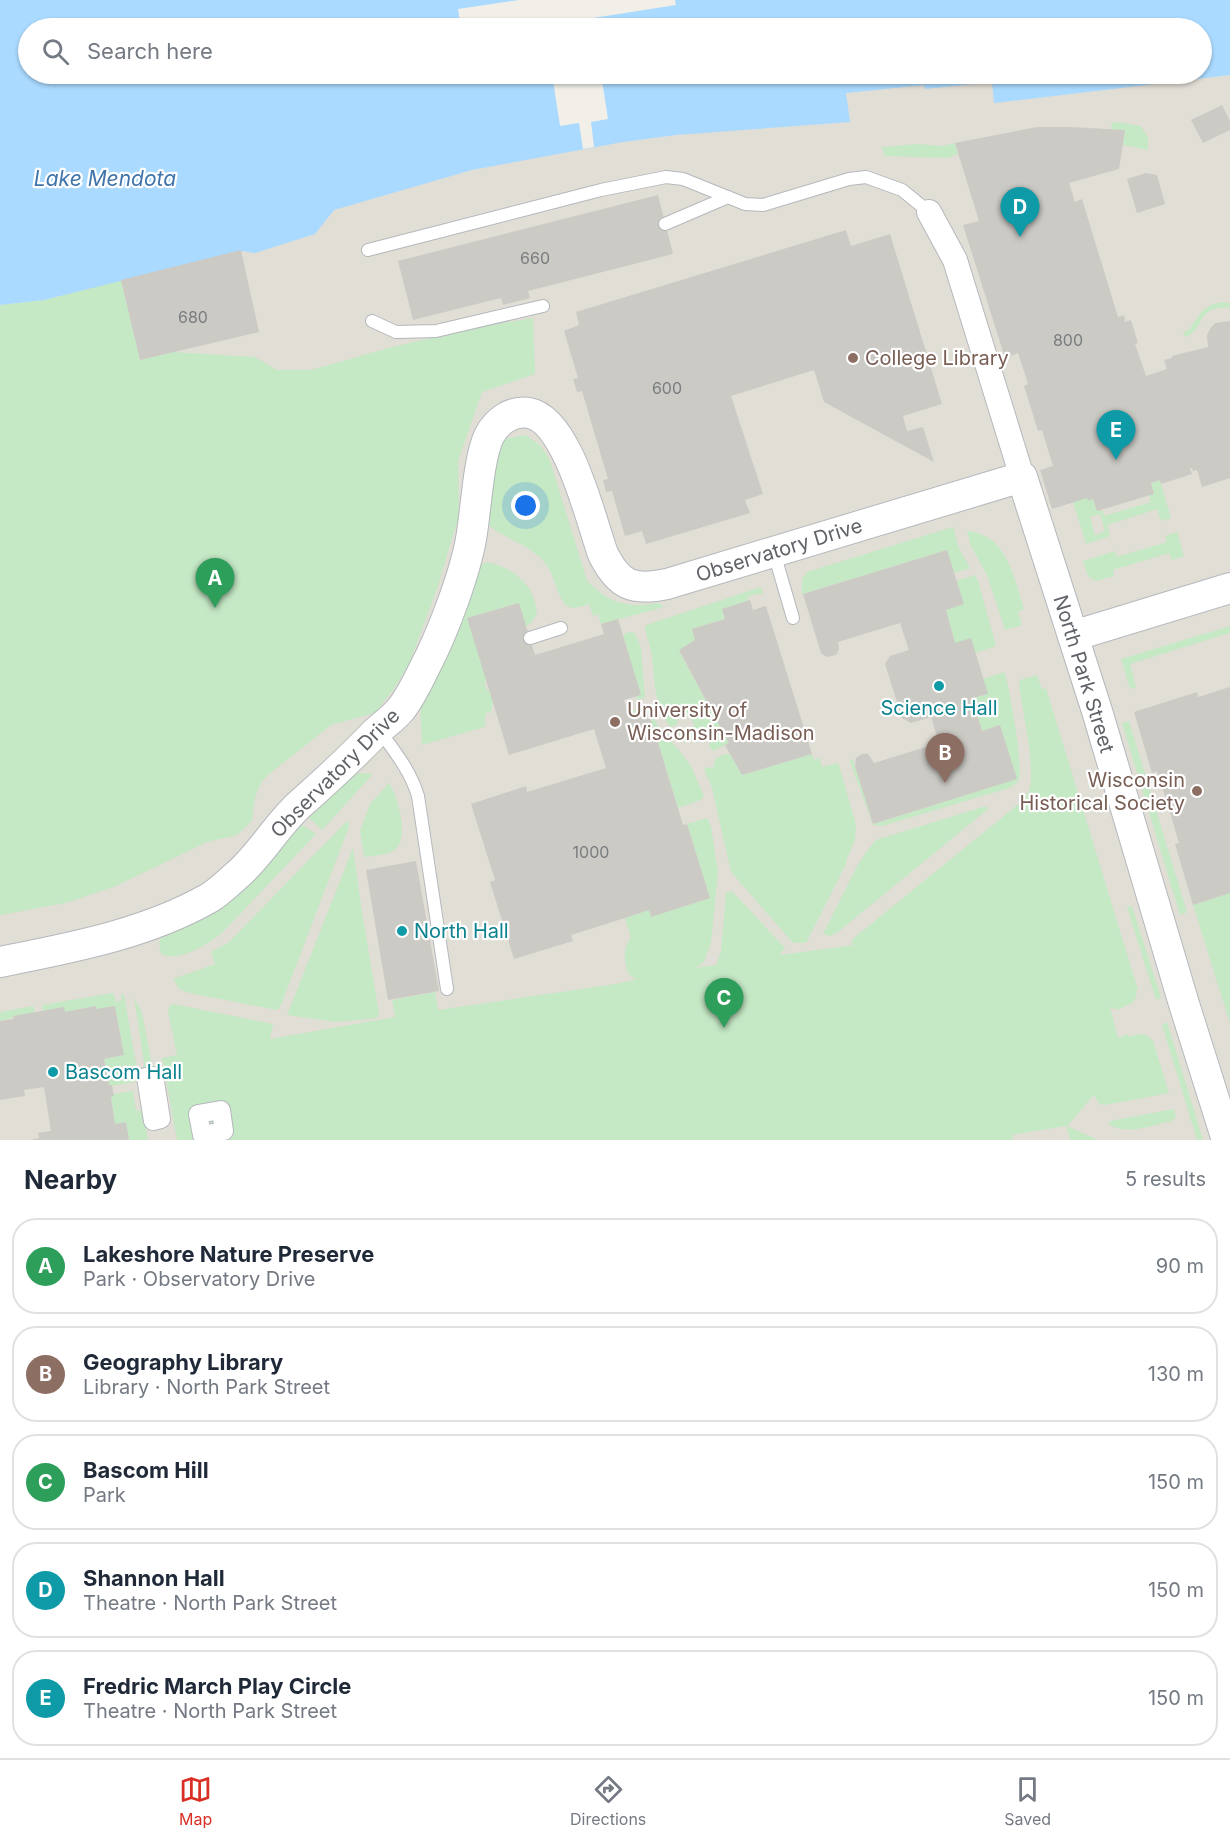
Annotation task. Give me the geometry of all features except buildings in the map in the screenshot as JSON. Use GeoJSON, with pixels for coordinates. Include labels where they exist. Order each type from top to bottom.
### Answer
{"type":"FeatureCollection","features":[{"type":"Feature","properties":{"kind":"street","name":"North Park Street"},"geometry":{"type":"LineString","coordinates":[[929,212],[955,260],[1227,1140]]}},
{"type":"Feature","properties":{"kind":"street","name":"Observatory Drive"},"geometry":{"type":"LineString","coordinates":[[0,962],[46,953],[135,929],[180,913],[212,896],[240,873],[295,809],[401,709],[434,648],[454,595],[470,543],[484,453],[490,436],[500,422],[512,414],[520,412],[532,414],[542,418],[554,430],[566,448],[603,555],[611,570],[628,585],[652,587],[667,584],[1022,477]]}},
{"type":"Feature","properties":{"kind":"street"},"geometry":{"type":"LineString","coordinates":[[1073,636],[1230,588]]}},
{"type":"Feature","properties":{"kind":"lane"},"geometry":{"type":"LineString","coordinates":[[368,250],[601,190],[666,177],[683,179],[745,204],[763,205],[849,179],[866,177],[902,190],[929,212]]}},
{"type":"Feature","properties":{"kind":"lane"},"geometry":{"type":"LineString","coordinates":[[665,224],[728,197]]}},
{"type":"Feature","properties":{"kind":"lane"},"geometry":{"type":"LineString","coordinates":[[372,321],[396,332],[436,331],[543,306]]}},
{"type":"Feature","properties":{"kind":"lane"},"geometry":{"type":"LineString","coordinates":[[773,552],[793,618]]}},
{"type":"Feature","properties":{"kind":"lane"},"geometry":{"type":"LineString","coordinates":[[530,638],[561,628]]}},
{"type":"Feature","properties":{"kind":"lane"},"geometry":{"type":"LineString","coordinates":[[379,730],[405,764],[413,778],[418,796],[447,989]]}},
{"type":"Feature","properties":{"kind":"shaded area","name":"University of Wisconsin-Madison"},"geometry":{"type":"Polygon","coordinates":[[[1230,0],[1230,1140],[0,1140],[0,305],[44,300],[121,280],[229,84],[1212,84],[1212,18],[1230,0]]]}},
{"type":"Feature","properties":{"kind":"green space"},"geometry":{"type":"Polygon","coordinates":[[[1112,123],[1141,126],[1148,138],[1148,150],[1122,145],[1125,130],[1111,129],[1112,123]]]}},
{"type":"Feature","properties":{"kind":"green space"},"geometry":{"type":"Polygon","coordinates":[[[955,143],[958,154],[948,158],[884,156],[882,147],[918,144],[943,146],[955,143]]]}},
{"type":"Feature","properties":{"kind":"green space"},"geometry":{"type":"Polygon","coordinates":[[[121,280],[140,360],[172,352],[255,357],[277,370],[311,370],[392,347],[474,328],[533,318],[535,374],[482,392],[458,461],[459,515],[437,589],[409,664],[375,713],[331,725],[268,775],[257,791],[252,821],[237,835],[207,842],[116,886],[66,903],[0,915],[0,305],[44,300],[121,280]]]}},
{"type":"Feature","properties":{"kind":"green space"},"geometry":{"type":"Polygon","coordinates":[[[1221,302],[1230,303],[1230,308],[1211,310],[1196,329],[1185,337],[1183,333],[1192,326],[1206,308],[1221,302]]]}},
{"type":"Feature","properties":{"kind":"green space"},"geometry":{"type":"Polygon","coordinates":[[[525,435],[540,446],[550,461],[587,580],[611,599],[638,605],[659,603],[664,607],[601,624],[598,614],[593,616],[589,604],[575,608],[566,605],[548,568],[539,556],[486,523],[499,446],[505,439],[525,435]]]}},
{"type":"Feature","properties":{"kind":"green space"},"geometry":{"type":"Polygon","coordinates":[[[1160,480],[1171,518],[1161,521],[1157,509],[1107,525],[1110,536],[1086,544],[1073,502],[1087,498],[1088,501],[1093,499],[1097,511],[1102,510],[1104,516],[1151,502],[1149,495],[1154,494],[1151,483],[1160,480]],[[1100,514],[1090,517],[1095,535],[1105,531],[1100,514]]]}},
{"type":"Feature","properties":{"kind":"green space"},"geometry":{"type":"Polygon","coordinates":[[[953,527],[959,548],[970,568],[954,573],[947,550],[802,594],[802,579],[807,572],[953,527]]]}},
{"type":"Feature","properties":{"kind":"green space"},"geometry":{"type":"Polygon","coordinates":[[[967,531],[981,534],[991,540],[1007,560],[1024,609],[1018,612],[1022,625],[1005,630],[987,575],[971,546],[967,531]]]}},
{"type":"Feature","properties":{"kind":"green space"},"geometry":{"type":"Polygon","coordinates":[[[1177,532],[1184,556],[1172,560],[1169,553],[1113,570],[1114,576],[1096,581],[1088,576],[1083,561],[1115,551],[1117,557],[1167,542],[1165,536],[1177,532]]]}},
{"type":"Feature","properties":{"kind":"green space"},"geometry":{"type":"Polygon","coordinates":[[[487,562],[506,569],[522,580],[532,595],[537,614],[526,626],[518,603],[467,618],[488,680],[484,682],[493,702],[491,713],[487,712],[484,727],[422,745],[420,704],[476,567],[487,562]]]}},
{"type":"Feature","properties":{"kind":"green space"},"geometry":{"type":"Polygon","coordinates":[[[975,575],[996,646],[975,653],[955,643],[946,610],[956,581],[975,575]]]}},
{"type":"Feature","properties":{"kind":"green space"},"geometry":{"type":"Polygon","coordinates":[[[761,587],[763,594],[756,594],[748,597],[747,601],[722,609],[725,619],[692,629],[695,640],[679,651],[729,743],[713,751],[710,748],[708,736],[703,732],[685,742],[677,732],[679,730],[683,733],[695,725],[687,715],[677,720],[678,724],[670,727],[661,710],[656,693],[646,625],[761,587]]]}},
{"type":"Feature","properties":{"kind":"green space"},"geometry":{"type":"Polygon","coordinates":[[[1230,626],[1230,633],[1130,664],[1136,687],[1130,689],[1121,659],[1230,626]]]}},
{"type":"Feature","properties":{"kind":"green space"},"geometry":{"type":"Polygon","coordinates":[[[628,632],[635,633],[641,648],[645,697],[638,701],[636,697],[640,695],[623,635],[628,632]]]}},
{"type":"Feature","properties":{"kind":"green space"},"geometry":{"type":"Polygon","coordinates":[[[1004,672],[1018,743],[1020,771],[1017,782],[1009,788],[882,826],[873,825],[850,762],[852,758],[874,824],[1016,779],[1000,725],[982,731],[972,698],[987,694],[983,679],[1004,672]]]}},
{"type":"Feature","properties":{"kind":"green space"},"geometry":{"type":"Polygon","coordinates":[[[1037,675],[1042,689],[1046,688],[1138,990],[1133,1002],[1118,1010],[1110,1007],[1118,1038],[1128,1034],[1129,1037],[1142,1034],[1153,1041],[1169,1093],[1105,1105],[1099,1104],[1094,1095],[1067,1126],[1098,1140],[1071,1140],[1066,1126],[1012,1135],[1013,1140],[177,1140],[162,1058],[177,1055],[168,1012],[169,1007],[173,1004],[273,1024],[270,1039],[395,1017],[392,1000],[435,992],[438,1010],[616,984],[636,979],[628,974],[626,964],[625,951],[631,938],[625,918],[649,910],[651,917],[710,898],[687,824],[707,818],[711,826],[718,872],[711,943],[704,962],[696,968],[716,965],[721,952],[726,893],[732,891],[785,948],[780,955],[854,945],[851,942],[855,937],[1020,803],[1027,794],[1030,787],[1031,765],[1019,684],[1020,680],[1037,675]]]}},
{"type":"Feature","properties":{"kind":"green space"},"geometry":{"type":"Polygon","coordinates":[[[648,707],[660,730],[691,766],[704,796],[701,800],[678,808],[649,713],[630,718],[629,714],[632,711],[648,707]]]}},
{"type":"Feature","properties":{"kind":"green space"},"geometry":{"type":"Polygon","coordinates":[[[1129,721],[1187,912],[1180,915],[1122,723],[1129,721]]]}},
{"type":"Feature","properties":{"kind":"green space"},"geometry":{"type":"Polygon","coordinates":[[[730,754],[742,775],[812,754],[814,760],[820,758],[822,767],[837,763],[839,765],[856,825],[855,840],[846,864],[806,943],[793,943],[731,872],[712,788],[704,769],[713,768],[715,759],[730,754]]]}},
{"type":"Feature","properties":{"kind":"green space"},"geometry":{"type":"Polygon","coordinates":[[[373,774],[322,830],[307,816],[352,775],[373,774]]]}},
{"type":"Feature","properties":{"kind":"green space"},"geometry":{"type":"Polygon","coordinates":[[[389,783],[401,816],[400,843],[389,853],[364,857],[360,831],[370,804],[389,783]]]}},
{"type":"Feature","properties":{"kind":"green space"},"geometry":{"type":"Polygon","coordinates":[[[986,806],[988,809],[838,932],[830,936],[823,934],[856,868],[876,840],[986,806]]]}},
{"type":"Feature","properties":{"kind":"green space"},"geometry":{"type":"Polygon","coordinates":[[[348,820],[349,827],[281,1005],[277,1010],[189,993],[179,989],[173,979],[215,964],[211,952],[229,942],[348,820]]]}},
{"type":"Feature","properties":{"kind":"green space"},"geometry":{"type":"Polygon","coordinates":[[[301,824],[316,834],[222,933],[201,947],[185,954],[168,956],[161,954],[159,943],[161,938],[229,902],[301,824]]]}},
{"type":"Feature","properties":{"kind":"green space"},"geometry":{"type":"Polygon","coordinates":[[[353,848],[379,1013],[377,1018],[336,1022],[287,1015],[353,848]]]}},
{"type":"Feature","properties":{"kind":"green space"},"geometry":{"type":"Polygon","coordinates":[[[1230,893],[1230,1023],[1193,905],[1230,893]]]}},
{"type":"Feature","properties":{"kind":"green space"},"geometry":{"type":"Polygon","coordinates":[[[1132,906],[1161,998],[1156,1000],[1127,907],[1132,906]]]}},
{"type":"Feature","properties":{"kind":"green space"},"geometry":{"type":"Polygon","coordinates":[[[113,993],[116,1002],[122,1000],[121,994],[124,994],[139,1081],[112,1086],[109,1085],[104,1059],[124,1055],[115,1006],[96,1009],[95,1006],[65,1012],[43,1011],[42,1005],[113,993]]]}},
{"type":"Feature","properties":{"kind":"green space"},"geometry":{"type":"Polygon","coordinates":[[[134,997],[142,1013],[154,1076],[146,1077],[134,997]]]}},
{"type":"Feature","properties":{"kind":"green space"},"geometry":{"type":"Polygon","coordinates":[[[33,1006],[35,1012],[0,1021],[0,1012],[33,1006]]]}},
{"type":"Feature","properties":{"kind":"green space"},"geometry":{"type":"Polygon","coordinates":[[[1167,1022],[1203,1140],[1197,1140],[1162,1025],[1167,1022]]]}},
{"type":"Feature","properties":{"kind":"green space"},"geometry":{"type":"Polygon","coordinates":[[[133,1091],[136,1111],[143,1110],[148,1140],[129,1140],[126,1123],[115,1124],[111,1097],[113,1094],[133,1091]]]}},
{"type":"Feature","properties":{"kind":"green space"},"geometry":{"type":"Polygon","coordinates":[[[1174,1109],[1176,1117],[1170,1123],[1169,1121],[1130,1129],[1108,1124],[1110,1121],[1174,1109]]]}},
{"type":"Feature","properties":{"kind":"water","name":"Lake Mendota"},"geometry":{"type":"Polygon","coordinates":[[[0,0],[1230,0],[1230,75],[1212,77],[1212,18],[18,18],[18,84],[973,84],[925,89],[924,85],[846,93],[850,122],[676,135],[623,142],[472,170],[334,210],[315,234],[255,253],[241,251],[44,300],[0,305],[0,0]]]}},
{"type":"Feature","properties":{"kind":"water","name":"Lake Mendota"},"geometry":{"type":"Polygon","coordinates":[[[992,84],[1154,84],[994,103],[992,84]]]}},
{"type":"Feature","properties":{"kind":"pier"},"geometry":{"type":"Polygon","coordinates":[[[519,0],[675,0],[676,5],[593,18],[459,18],[458,9],[519,0]]]}},
{"type":"Feature","properties":{"kind":"pier"},"geometry":{"type":"Polygon","coordinates":[[[554,84],[603,84],[608,119],[591,122],[594,147],[583,149],[579,123],[560,126],[554,84]]]}},
{"type":"Feature","properties":{"kind":"place","name":"Shannon Hall"},"geometry":{"type":"Point","coordinates":[1020,237]}},
{"type":"Feature","properties":{"kind":"place","name":"College Library"},"geometry":{"type":"Point","coordinates":[853,358]}},
{"type":"Feature","properties":{"kind":"place","name":"Fredric March Play Circle"},"geometry":{"type":"Point","coordinates":[1116,460]}},
{"type":"Feature","properties":{"kind":"place","name":"Lakeshore Nature Preserve"},"geometry":{"type":"Point","coordinates":[215,608]}},
{"type":"Feature","properties":{"kind":"place","name":"Science Hall"},"geometry":{"type":"Point","coordinates":[939,686]}},
{"type":"Feature","properties":{"kind":"place","name":"University of Wisconsin-Madison"},"geometry":{"type":"Point","coordinates":[615,722]}},
{"type":"Feature","properties":{"kind":"place","name":"Geography Library"},"geometry":{"type":"Point","coordinates":[945,783]}},
{"type":"Feature","properties":{"kind":"place","name":"Wisconsin Historical Society"},"geometry":{"type":"Point","coordinates":[1197,791]}},
{"type":"Feature","properties":{"kind":"place","name":"North Hall"},"geometry":{"type":"Point","coordinates":[402,931]}},
{"type":"Feature","properties":{"kind":"place","name":"Bascom Hill"},"geometry":{"type":"Point","coordinates":[724,1028]}},
{"type":"Feature","properties":{"kind":"place","name":"Bascom Hall"},"geometry":{"type":"Point","coordinates":[53,1072]}}]}
